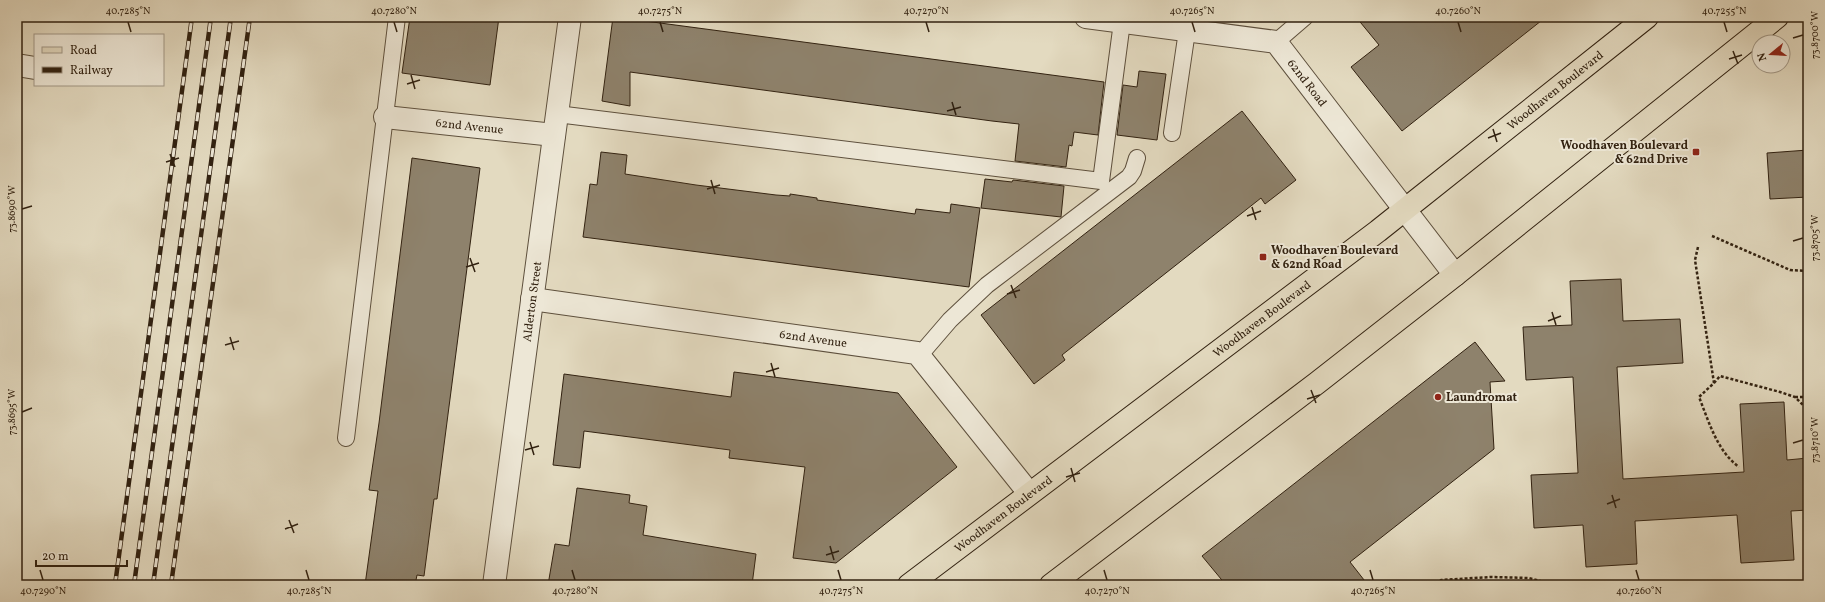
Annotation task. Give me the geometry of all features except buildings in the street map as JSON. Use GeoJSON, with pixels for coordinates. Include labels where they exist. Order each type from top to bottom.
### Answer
{"type":"FeatureCollection","features":[{"type":"Feature","properties":{"kind":"main road","name":"Woodhaven Boulevard"},"geometry":{"type":"LineString","coordinates":[[909,585],[1404,211],[1647,17]]}},
{"type":"Feature","properties":{"kind":"main road"},"geometry":{"type":"LineString","coordinates":[[1051,585],[1317,383],[1455,275],[1777,17]]}},
{"type":"Feature","properties":{"kind":"street","name":"Alderton Street"},"geometry":{"type":"LineString","coordinates":[[494,585],[570,17]]}},
{"type":"Feature","properties":{"kind":"street"},"geometry":{"type":"LineString","coordinates":[[1086,17],[1276,42]]}},
{"type":"Feature","properties":{"kind":"street","name":"62nd Road"},"geometry":{"type":"LineString","coordinates":[[1276,42],[1404,211],[1455,275]]}},
{"type":"Feature","properties":{"kind":"street"},"geometry":{"type":"LineString","coordinates":[[17,65],[34,68]]}},
{"type":"Feature","properties":{"kind":"street","name":"62nd Avenue"},"geometry":{"type":"LineString","coordinates":[[385,117],[555,124]]}},
{"type":"Feature","properties":{"kind":"street","name":"62nd Avenue"},"geometry":{"type":"LineString","coordinates":[[532,299],[917,353],[919,356]]}},
{"type":"Feature","properties":{"kind":"street"},"geometry":{"type":"LineString","coordinates":[[919,356],[1029,493]]}},
{"type":"Feature","properties":{"kind":"lane"},"geometry":{"type":"LineString","coordinates":[[346,438],[397,17]]}},
{"type":"Feature","properties":{"kind":"lane"},"geometry":{"type":"LineString","coordinates":[[1276,42],[1305,17]]}},
{"type":"Feature","properties":{"kind":"lane"},"geometry":{"type":"LineString","coordinates":[[555,124],[1101,181],[1122,22]]}},
{"type":"Feature","properties":{"kind":"lane"},"geometry":{"type":"LineString","coordinates":[[1172,133],[1187,30]]}},
{"type":"Feature","properties":{"kind":"lane"},"geometry":{"type":"LineString","coordinates":[[919,356],[954,315],[987,285],[1129,177],[1133,171],[1137,158]]}},
{"type":"Feature","properties":{"kind":"path"},"geometry":{"type":"LineString","coordinates":[[1712,236],[1790,270],[1808,271]]}},
{"type":"Feature","properties":{"kind":"path"},"geometry":{"type":"LineString","coordinates":[[1698,247],[1695,260],[1714,383]]}},
{"type":"Feature","properties":{"kind":"path"},"geometry":{"type":"LineString","coordinates":[[1739,467],[1732,462],[1715,438],[1699,397],[1720,376],[1795,397],[1808,397]]}},
{"type":"Feature","properties":{"kind":"path"},"geometry":{"type":"LineString","coordinates":[[1795,397],[1808,410]]}},
{"type":"Feature","properties":{"kind":"path"},"geometry":{"type":"LineString","coordinates":[[1437,585],[1441,580],[1491,577],[1530,578],[1555,585]]}},
{"type":"Feature","properties":{"kind":"railway"},"geometry":{"type":"LineString","coordinates":[[115,585],[192,17]]}},
{"type":"Feature","properties":{"kind":"railway"},"geometry":{"type":"LineString","coordinates":[[134,585],[211,17]]}},
{"type":"Feature","properties":{"kind":"railway"},"geometry":{"type":"LineString","coordinates":[[153,585],[231,17]]}},
{"type":"Feature","properties":{"kind":"railway"},"geometry":{"type":"LineString","coordinates":[[171,585],[250,17]]}},
{"type":"Feature","properties":{"kind":"place","name":"Woodhaven Boulevard & 62nd Drive"},"geometry":{"type":"Point","coordinates":[1696,152]}},
{"type":"Feature","properties":{"kind":"place","name":"Woodhaven Boulevard & 62nd Road"},"geometry":{"type":"Point","coordinates":[1263,257]}},
{"type":"Feature","properties":{"kind":"place","name":"Laundromat"},"geometry":{"type":"Point","coordinates":[1438,397]}}]}
